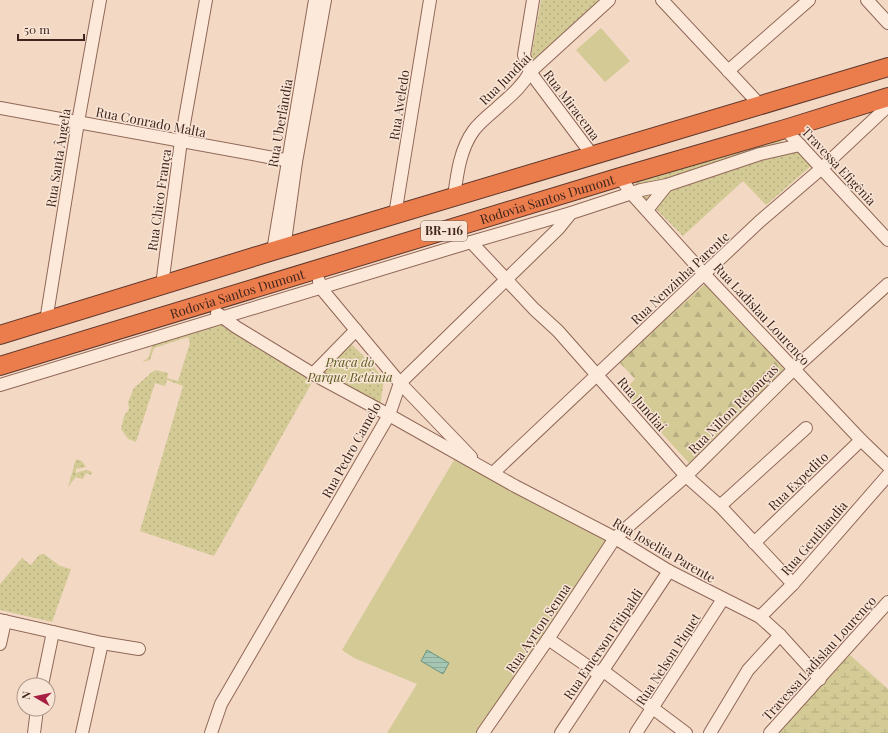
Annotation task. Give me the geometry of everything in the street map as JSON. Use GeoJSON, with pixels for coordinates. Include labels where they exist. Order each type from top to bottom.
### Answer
{"type":"FeatureCollection","features":[{"type":"Feature","properties":{"kind":"highway","name":"BR-116"},"geometry":{"type":"LineString","coordinates":[[0,335],[888,67]]}},
{"type":"Feature","properties":{"kind":"highway","name":"Rodovia Santos Dumont"},"geometry":{"type":"LineString","coordinates":[[0,366],[207,303],[318,279],[620,177],[785,130],[888,97]]}},
{"type":"Feature","properties":{"kind":"street","name":"Rua Santa Ângela"},"geometry":{"type":"LineString","coordinates":[[46,321],[78,122],[100,0]]}},
{"type":"Feature","properties":{"kind":"street","name":"Rua Chico França"},"geometry":{"type":"LineString","coordinates":[[162,285],[181,141],[206,0]]}},
{"type":"Feature","properties":{"kind":"street","name":"Rua Uberlândia"},"geometry":{"type":"LineString","coordinates":[[278,250],[315,0]]}},
{"type":"Feature","properties":{"kind":"street","name":"Rua Uberlândia"},"geometry":{"type":"LineString","coordinates":[[292,162],[326,0]]}},
{"type":"Feature","properties":{"kind":"street","name":"Rua Aveledo"},"geometry":{"type":"LineString","coordinates":[[395,215],[430,0]]}},
{"type":"Feature","properties":{"kind":"street","name":"Rua Miracema"},"geometry":{"type":"LineString","coordinates":[[533,0],[524,55],[530,72],[593,156]]}},
{"type":"Feature","properties":{"kind":"street","name":"Rua Jundiaí"},"geometry":{"type":"LineString","coordinates":[[454,197],[460,159],[467,142],[475,129],[517,90],[526,80],[530,72],[609,0]]}},
{"type":"Feature","properties":{"kind":"street"},"geometry":{"type":"LineString","coordinates":[[662,0],[761,106]]}},
{"type":"Feature","properties":{"kind":"street"},"geometry":{"type":"LineString","coordinates":[[728,71],[809,0]]}},
{"type":"Feature","properties":{"kind":"street"},"geometry":{"type":"LineString","coordinates":[[867,0],[888,23]]}},
{"type":"Feature","properties":{"kind":"street","name":"Rua Nenzinha Parente"},"geometry":{"type":"LineString","coordinates":[[493,473],[597,374],[705,275],[759,222],[822,168],[888,106]]}},
{"type":"Feature","properties":{"kind":"street","name":"Rua Conrado Malta"},"geometry":{"type":"LineString","coordinates":[[0,108],[292,162]]}},
{"type":"Feature","properties":{"kind":"street","name":"Travessa Efigênia"},"geometry":{"type":"LineString","coordinates":[[785,130],[888,240]]}},
{"type":"Feature","properties":{"kind":"street"},"geometry":{"type":"LineString","coordinates":[[0,385],[222,317],[318,279],[471,242],[571,213],[631,193],[667,185],[760,154],[800,145]]}},
{"type":"Feature","properties":{"kind":"street","name":"Rua Ladislau Lourenço"},"geometry":{"type":"LineString","coordinates":[[620,177],[631,193],[705,275],[861,440],[888,466]]}},
{"type":"Feature","properties":{"kind":"street"},"geometry":{"type":"LineString","coordinates":[[647,210],[667,185]]}},
{"type":"Feature","properties":{"kind":"street","name":"Rua Pedro Camelo"},"geometry":{"type":"LineString","coordinates":[[210,733],[221,704],[389,415],[400,383],[558,230],[571,213]]}},
{"type":"Feature","properties":{"kind":"street","name":"Rua Jundiaí"},"geometry":{"type":"LineString","coordinates":[[471,242],[505,280],[558,331],[686,476],[720,506],[792,584]]}},
{"type":"Feature","properties":{"kind":"street","name":"Rua Joselita Parente"},"geometry":{"type":"LineString","coordinates":[[318,279],[356,330],[400,383],[479,466]]}},
{"type":"Feature","properties":{"kind":"street","name":"Rua Nilton Rebouças"},"geometry":{"type":"LineString","coordinates":[[615,538],[686,476],[794,368],[888,284]]}},
{"type":"Feature","properties":{"kind":"street","name":"Rua Joselita Parente"},"geometry":{"type":"LineString","coordinates":[[207,303],[222,317],[236,327],[313,374],[515,486],[615,538],[669,571],[760,617],[780,635],[820,679]]}},
{"type":"Feature","properties":{"kind":"street"},"geometry":{"type":"LineString","coordinates":[[313,374],[356,330]]}},
{"type":"Feature","properties":{"kind":"street"},"geometry":{"type":"LineString","coordinates":[[720,506],[806,428]]}},
{"type":"Feature","properties":{"kind":"street","name":"Rua Expedito"},"geometry":{"type":"LineString","coordinates":[[754,543],[861,440]]}},
{"type":"Feature","properties":{"kind":"street","name":"Rua Gentilandia"},"geometry":{"type":"LineString","coordinates":[[760,617],[792,584],[888,475]]}},
{"type":"Feature","properties":{"kind":"street","name":"Rua Ayrton Senna"},"geometry":{"type":"LineString","coordinates":[[483,733],[615,538]]}},
{"type":"Feature","properties":{"kind":"street","name":"Rua Emerson Fitipaldi"},"geometry":{"type":"LineString","coordinates":[[561,733],[669,571]]}},
{"type":"Feature","properties":{"kind":"street","name":"Rua Nelson Piquet"},"geometry":{"type":"LineString","coordinates":[[636,733],[723,599]]}},
{"type":"Feature","properties":{"kind":"street","name":"Travessa Ladislau Lourenço"},"geometry":{"type":"LineString","coordinates":[[770,733],[888,602]]}},
{"type":"Feature","properties":{"kind":"street"},"geometry":{"type":"LineString","coordinates":[[0,644],[2,621],[102,643],[139,649]]}},
{"type":"Feature","properties":{"kind":"street"},"geometry":{"type":"LineString","coordinates":[[44,677],[53,632]]}},
{"type":"Feature","properties":{"kind":"street"},"geometry":{"type":"LineString","coordinates":[[710,733],[748,670],[780,635]]}},
{"type":"Feature","properties":{"kind":"street"},"geometry":{"type":"LineString","coordinates":[[548,639],[601,672],[686,733]]}},
{"type":"Feature","properties":{"kind":"street"},"geometry":{"type":"LineString","coordinates":[[82,733],[102,643]]}},
{"type":"Feature","properties":{"kind":"street"},"geometry":{"type":"LineString","coordinates":[[34,733],[36,717]]}},
{"type":"Feature","properties":{"kind":"green space"},"geometry":{"type":"Polygon","coordinates":[[[541,0],[598,1],[533,61],[531,58],[541,0]]]}},
{"type":"Feature","properties":{"kind":"green space"},"geometry":{"type":"Polygon","coordinates":[[[601,28],[630,61],[605,82],[576,50],[601,28]]]}},
{"type":"Feature","properties":{"kind":"green space"},"geometry":{"type":"Polygon","coordinates":[[[777,140],[789,144],[804,154],[811,166],[766,205],[743,181],[683,236],[635,188],[636,182],[777,140]]]}},
{"type":"Feature","properties":{"kind":"green space"},"geometry":{"type":"Polygon","coordinates":[[[706,283],[784,369],[689,463],[623,391],[635,379],[619,362],[706,283]]]}},
{"type":"Feature","properties":{"kind":"green space"},"geometry":{"type":"Polygon","coordinates":[[[221,325],[314,379],[214,556],[140,531],[183,386],[167,380],[165,386],[155,383],[136,442],[128,439],[121,429],[124,416],[129,409],[128,402],[134,388],[156,370],[168,373],[167,378],[178,381],[190,343],[188,337],[154,348],[150,360],[142,362],[148,358],[153,344],[221,325]]]}},
{"type":"Feature","properties":{"kind":"green space","name":"Praça do Parque Betânia"},"geometry":{"type":"Polygon","coordinates":[[[351,344],[368,360],[384,379],[380,407],[378,408],[320,371],[351,344]]]}},
{"type":"Feature","properties":{"kind":"green space"},"geometry":{"type":"Polygon","coordinates":[[[341,356],[371,373],[361,391],[331,374],[341,356]]]}},
{"type":"Feature","properties":{"kind":"green space"},"geometry":{"type":"Polygon","coordinates":[[[76,459],[82,461],[86,467],[76,469],[76,473],[87,470],[91,471],[92,473],[91,475],[86,473],[83,479],[76,477],[68,487],[76,459]]]}},
{"type":"Feature","properties":{"kind":"green space"},"geometry":{"type":"Polygon","coordinates":[[[454,460],[606,541],[476,733],[387,733],[417,684],[354,658],[342,650],[454,460]]]}},
{"type":"Feature","properties":{"kind":"green space"},"geometry":{"type":"Polygon","coordinates":[[[44,554],[60,566],[71,569],[52,622],[0,610],[0,584],[22,558],[31,565],[39,555],[44,554]]]}},
{"type":"Feature","properties":{"kind":"green space"},"geometry":{"type":"Polygon","coordinates":[[[850,655],[888,689],[888,733],[776,733],[850,655]]]}},
{"type":"Feature","properties":{"kind":"shaded area"},"geometry":{"type":"Polygon","coordinates":[[[427,650],[449,663],[443,674],[421,661],[427,650]]]}}]}
